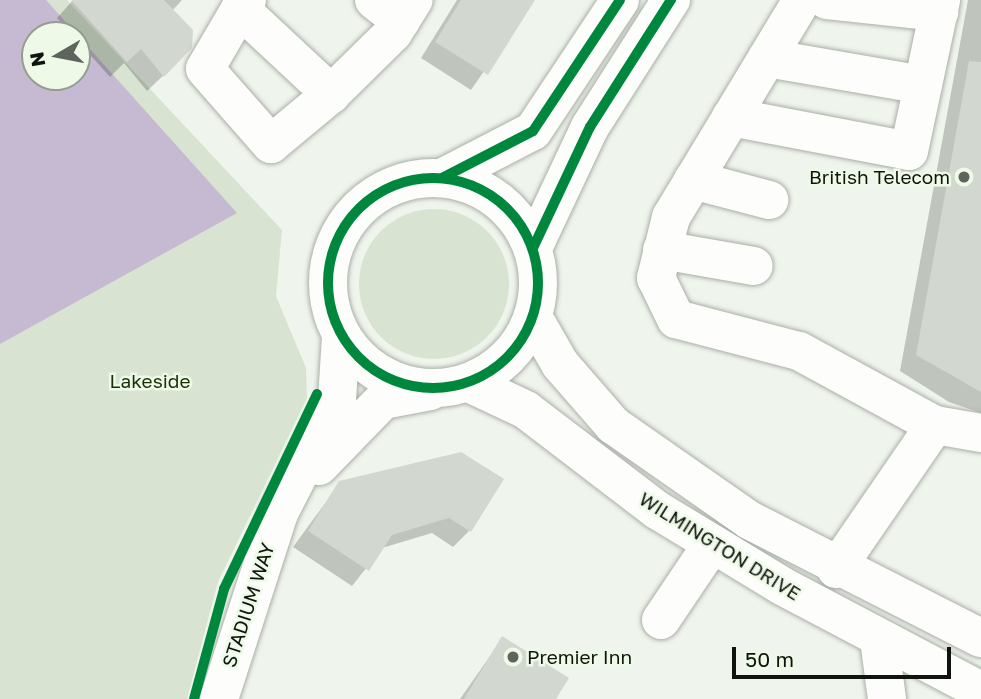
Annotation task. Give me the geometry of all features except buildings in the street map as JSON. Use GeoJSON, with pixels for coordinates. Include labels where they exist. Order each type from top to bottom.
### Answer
{"type":"FeatureCollection","features":[{"type":"Feature","properties":{"kind":"street"},"geometry":{"type":"LineString","coordinates":[[442,178],[476,186],[510,211],[533,248],[538,285],[533,317],[508,358],[452,386],[376,373],[341,336],[327,277],[345,225],[393,185],[442,178],[533,131],[620,0]]}},
{"type":"Feature","properties":{"kind":"street"},"geometry":{"type":"LineString","coordinates":[[533,248],[590,127],[670,0]]}},
{"type":"Feature","properties":{"kind":"street"},"geometry":{"type":"LineString","coordinates":[[802,0],[671,217],[656,278],[677,319],[799,351],[935,425],[981,433]]}},
{"type":"Feature","properties":{"kind":"street"},"geometry":{"type":"LineString","coordinates":[[731,117],[909,151],[940,6],[827,0]]}},
{"type":"Feature","properties":{"kind":"street"},"geometry":{"type":"LineString","coordinates":[[331,94],[243,4],[205,69],[271,144],[331,94],[396,7]]}},
{"type":"Feature","properties":{"kind":"street"},"geometry":{"type":"LineString","coordinates":[[767,58],[923,85]]}},
{"type":"Feature","properties":{"kind":"street"},"geometry":{"type":"LineString","coordinates":[[693,180],[769,200]]}},
{"type":"Feature","properties":{"kind":"street"},"geometry":{"type":"LineString","coordinates":[[663,250],[754,265]]}},
{"type":"Feature","properties":{"kind":"street","name":"WILMINGTON DRIVE"},"geometry":{"type":"LineString","coordinates":[[533,317],[561,365],[613,425],[748,520],[836,569],[981,638]]}},
{"type":"Feature","properties":{"kind":"street","name":"STADIUM WAY"},"geometry":{"type":"LineString","coordinates":[[219,699],[279,513],[337,400],[341,336]]}},
{"type":"Feature","properties":{"kind":"street","name":"STADIUM WAY"},"geometry":{"type":"LineString","coordinates":[[279,513],[383,400],[452,386]]}},
{"type":"Feature","properties":{"kind":"street","name":"WILMINGTON DRIVE"},"geometry":{"type":"LineString","coordinates":[[452,386],[526,410],[712,544],[879,639],[981,691]]}},
{"type":"Feature","properties":{"kind":"street"},"geometry":{"type":"LineString","coordinates":[[836,569],[935,425]]}},
{"type":"Feature","properties":{"kind":"street"},"geometry":{"type":"LineString","coordinates":[[662,620],[712,544]]}},
{"type":"Feature","properties":{"kind":"street"},"geometry":{"type":"LineString","coordinates":[[879,639],[887,699]]}},
{"type":"Feature","properties":{"kind":"green space","name":"Lakeside"},"geometry":{"type":"Polygon","coordinates":[[[0,0],[67,0],[87,21],[21,21],[21,91],[91,91],[91,26],[282,230],[276,296],[306,368],[307,398],[218,582],[187,699],[0,699],[0,0]]]}},
{"type":"Feature","properties":{"kind":"green space"},"geometry":{"type":"Polygon","coordinates":[[[434,209],[463,214],[487,231],[504,255],[509,284],[504,313],[487,337],[463,354],[434,359],[405,354],[381,337],[364,313],[359,284],[364,255],[381,231],[405,214],[434,209]]]}},
{"type":"Feature","properties":{"kind":"shaded area"},"geometry":{"type":"Polygon","coordinates":[[[0,0],[46,0],[65,21],[21,21],[21,91],[91,91],[91,50],[237,213],[0,344],[0,0]]]}},
{"type":"Feature","properties":{"kind":"cycle path"},"geometry":{"type":"LineString","coordinates":[[442,178],[533,131],[620,0]]}},
{"type":"Feature","properties":{"kind":"cycle path"},"geometry":{"type":"LineString","coordinates":[[533,248],[590,127],[671,0]]}},
{"type":"Feature","properties":{"kind":"cycle path"},"geometry":{"type":"LineString","coordinates":[[433,178],[473,186],[507,209],[530,243],[538,283],[530,323],[507,357],[473,380],[433,388],[393,380],[359,357],[336,323],[328,283],[336,243],[359,209],[393,186],[433,178]]}},
{"type":"Feature","properties":{"kind":"cycle path"},"geometry":{"type":"LineString","coordinates":[[194,699],[224,589],[317,394]]}},
{"type":"Feature","properties":{"kind":"place","name":"British Telecom"},"geometry":{"type":"Point","coordinates":[964,177]}},
{"type":"Feature","properties":{"kind":"place","name":"Premier Inn"},"geometry":{"type":"Point","coordinates":[513,657]}}]}
